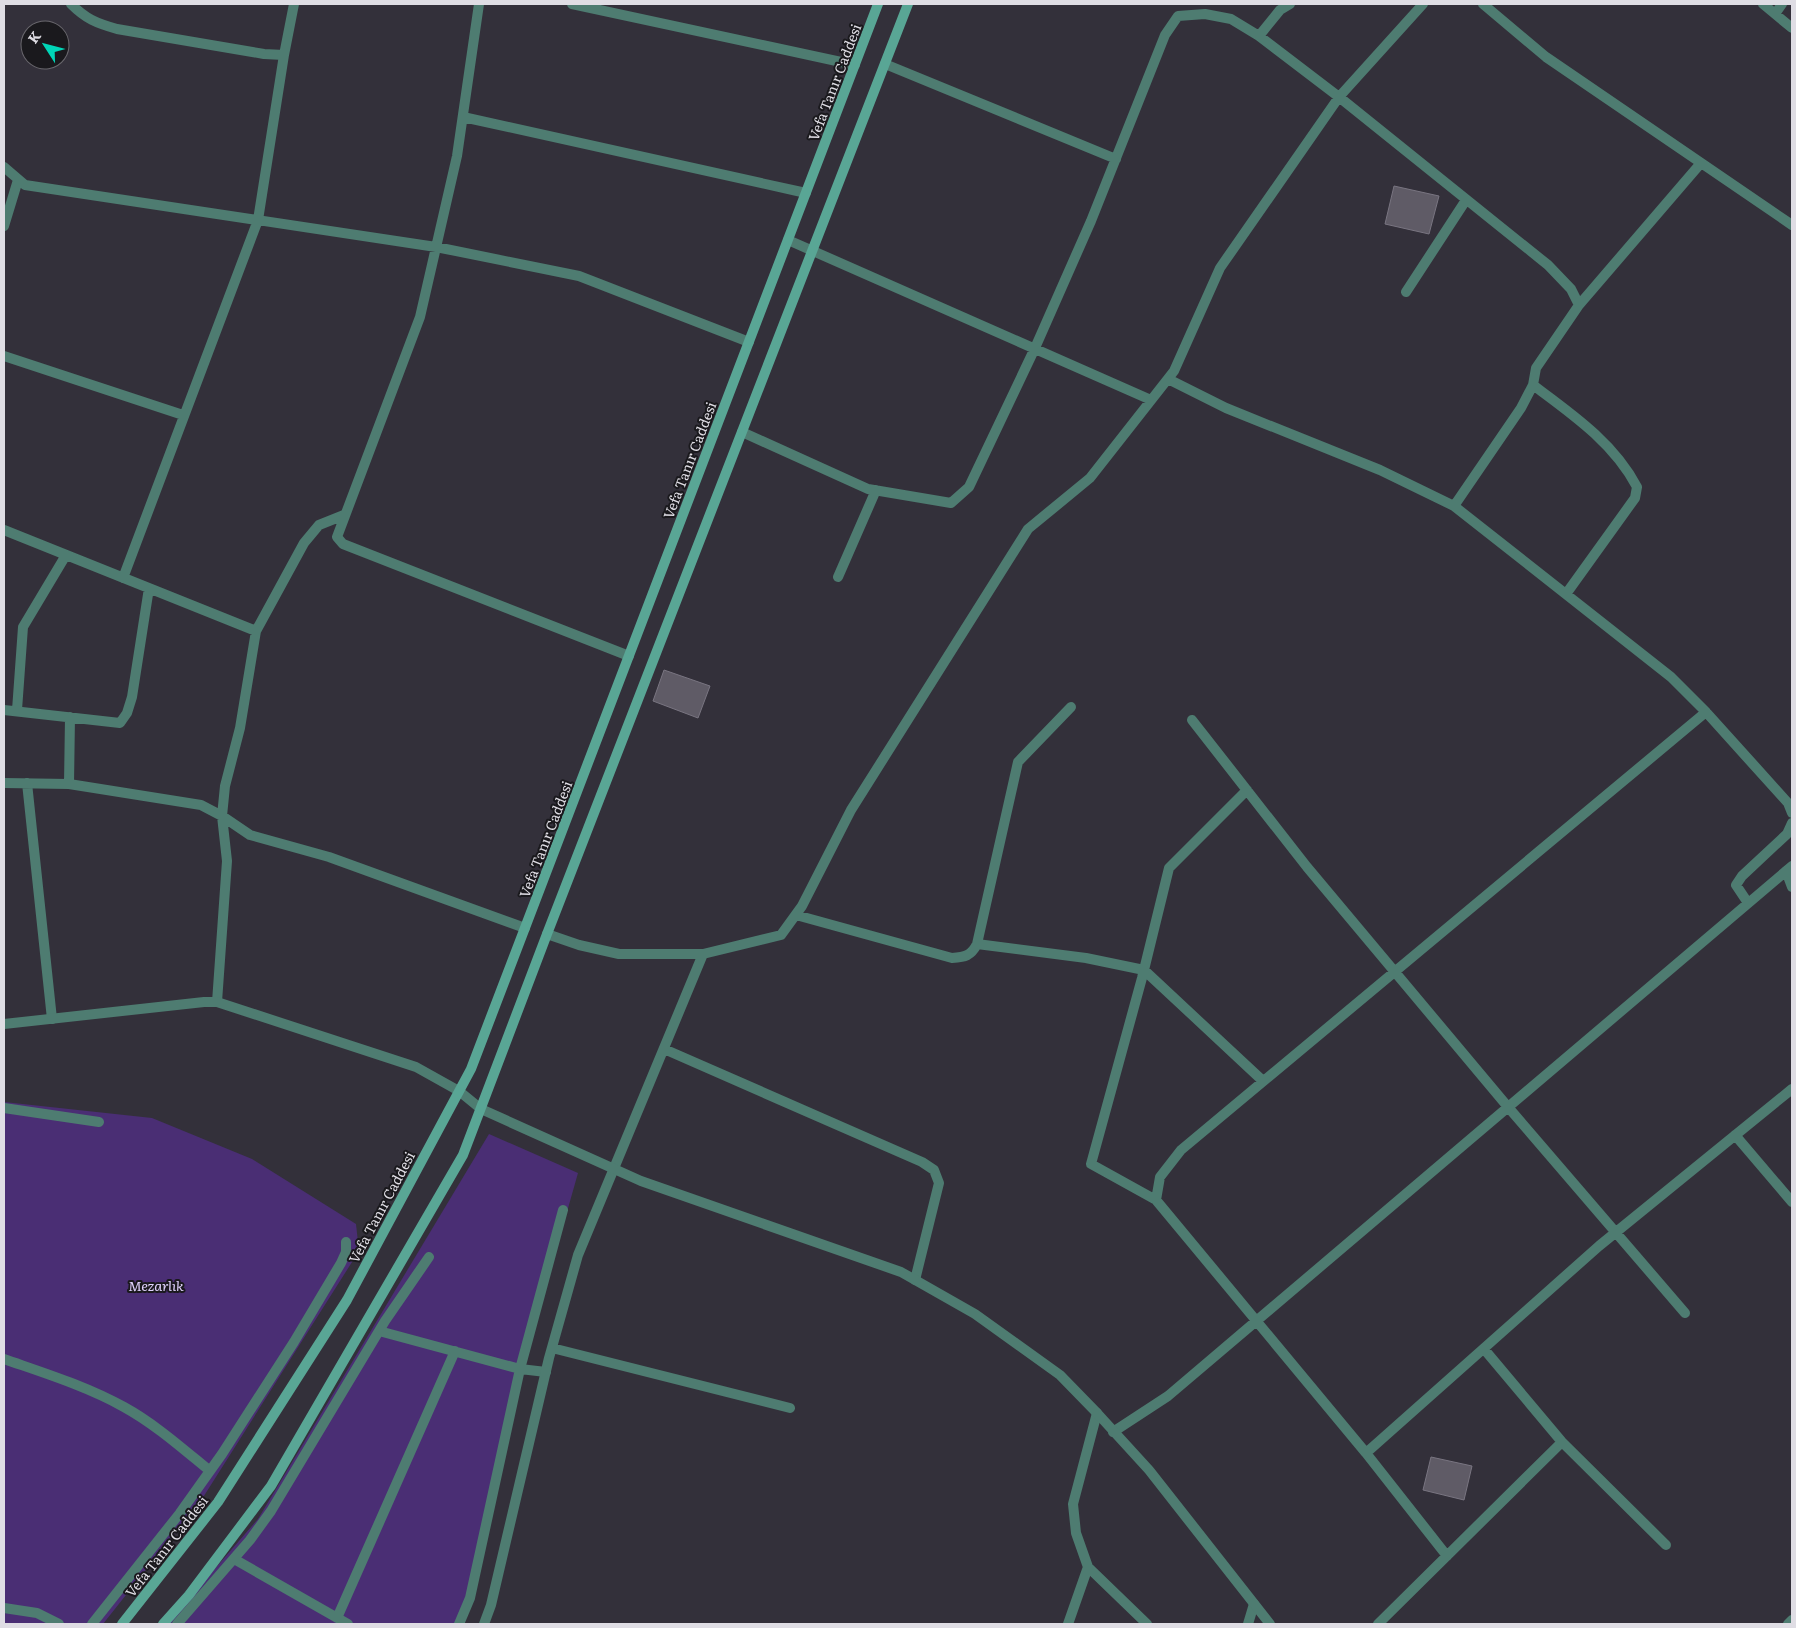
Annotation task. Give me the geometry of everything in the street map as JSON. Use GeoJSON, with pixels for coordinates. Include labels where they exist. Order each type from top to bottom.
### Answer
{"type":"FeatureCollection","features":[{"type":"Feature","properties":{"kind":"main road","name":"Vefa Tanır Caddesi"},"geometry":{"type":"LineString","coordinates":[[122,1624],[218,1502],[341,1308],[471,1070],[878,4]]}},
{"type":"Feature","properties":{"kind":"main road"},"geometry":{"type":"LineString","coordinates":[[163,1624],[189,1595],[271,1486],[463,1155],[908,4]]}},
{"type":"Feature","properties":{"kind":"street"},"geometry":{"type":"LineString","coordinates":[[72,4],[80,13],[95,23],[264,54],[284,55]]}},
{"type":"Feature","properties":{"kind":"street"},"geometry":{"type":"LineString","coordinates":[[123,578],[183,414],[258,220],[294,4]]}},
{"type":"Feature","properties":{"kind":"street"},"geometry":{"type":"LineString","coordinates":[[479,4],[457,156],[420,317],[337,537],[343,544],[629,656]]}},
{"type":"Feature","properties":{"kind":"street"},"geometry":{"type":"LineString","coordinates":[[572,4],[855,65]]}},
{"type":"Feature","properties":{"kind":"street"},"geometry":{"type":"LineString","coordinates":[[1259,36],[1280,10],[1290,4]]}},
{"type":"Feature","properties":{"kind":"street"},"geometry":{"type":"LineString","coordinates":[[547,934],[579,945],[619,954],[703,954],[781,935],[802,906],[851,810],[1028,529],[1090,478],[1174,371],[1220,268],[1339,97],[1423,4]]}},
{"type":"Feature","properties":{"kind":"street"},"geometry":{"type":"LineString","coordinates":[[1483,4],[1546,58],[1792,225]]}},
{"type":"Feature","properties":{"kind":"street"},"geometry":{"type":"LineString","coordinates":[[1763,4],[1792,28]]}},
{"type":"Feature","properties":{"kind":"street"},"geometry":{"type":"LineString","coordinates":[[1775,14],[1782,4]]}},
{"type":"Feature","properties":{"kind":"street"},"geometry":{"type":"LineString","coordinates":[[742,432],[868,489],[951,503],[960,496],[969,487],[1035,348],[1092,221],[1166,35],[1178,16],[1205,14],[1231,19],[1259,36],[1339,97],[1548,265],[1571,289],[1579,305]]}},
{"type":"Feature","properties":{"kind":"street"},"geometry":{"type":"LineString","coordinates":[[885,64],[1116,159]]}},
{"type":"Feature","properties":{"kind":"street"},"geometry":{"type":"LineString","coordinates":[[463,117],[806,194]]}},
{"type":"Feature","properties":{"kind":"street"},"geometry":{"type":"LineString","coordinates":[[1454,506],[1521,408],[1532,385],[1536,368],[1579,305],[1701,162]]}},
{"type":"Feature","properties":{"kind":"street"},"geometry":{"type":"LineString","coordinates":[[4,167],[25,185],[436,247],[579,276],[749,342]]}},
{"type":"Feature","properties":{"kind":"street"},"geometry":{"type":"LineString","coordinates":[[4,226],[18,180]]}},
{"type":"Feature","properties":{"kind":"street"},"geometry":{"type":"LineString","coordinates":[[1406,292],[1466,200]]}},
{"type":"Feature","properties":{"kind":"street"},"geometry":{"type":"LineString","coordinates":[[788,240],[1151,400]]}},
{"type":"Feature","properties":{"kind":"street"},"geometry":{"type":"LineString","coordinates":[[4,356],[183,414]]}},
{"type":"Feature","properties":{"kind":"street"},"geometry":{"type":"LineString","coordinates":[[1168,378],[1226,408],[1380,470],[1454,506],[1671,677],[1706,712],[1788,804],[1792,813]]}},
{"type":"Feature","properties":{"kind":"street"},"geometry":{"type":"LineString","coordinates":[[1532,385],[1557,403],[1614,451],[1628,469],[1637,487],[1635,498],[1566,594]]}},
{"type":"Feature","properties":{"kind":"street"},"geometry":{"type":"LineString","coordinates":[[838,577],[876,490]]}},
{"type":"Feature","properties":{"kind":"street"},"geometry":{"type":"LineString","coordinates":[[216,1002],[227,861],[222,816],[224,786],[240,728],[256,631],[304,543],[319,525],[344,515]]}},
{"type":"Feature","properties":{"kind":"street"},"geometry":{"type":"LineString","coordinates":[[4,530],[256,631]]}},
{"type":"Feature","properties":{"kind":"street"},"geometry":{"type":"LineString","coordinates":[[16,710],[23,627],[66,555]]}},
{"type":"Feature","properties":{"kind":"street"},"geometry":{"type":"LineString","coordinates":[[4,710],[120,723],[126,714],[132,697],[149,588]]}},
{"type":"Feature","properties":{"kind":"street"},"geometry":{"type":"LineString","coordinates":[[796,915],[952,958],[964,957],[972,952],[976,944],[1018,762],[1071,707]]}},
{"type":"Feature","properties":{"kind":"street"},"geometry":{"type":"LineString","coordinates":[[1156,1200],[1160,1176],[1181,1150],[1706,712]]}},
{"type":"Feature","properties":{"kind":"street"},"geometry":{"type":"LineString","coordinates":[[69,784],[70,717]]}},
{"type":"Feature","properties":{"kind":"street"},"geometry":{"type":"LineString","coordinates":[[1192,720],[1308,867],[1394,971],[1685,1313]]}},
{"type":"Feature","properties":{"kind":"street"},"geometry":{"type":"LineString","coordinates":[[4,783],[69,784],[201,806],[222,816],[250,835],[329,857],[525,928]]}},
{"type":"Feature","properties":{"kind":"street"},"geometry":{"type":"LineString","coordinates":[[27,783],[52,1019]]}},
{"type":"Feature","properties":{"kind":"street"},"geometry":{"type":"LineString","coordinates":[[1247,790],[1169,868],[1092,1164],[1156,1200],[1366,1453],[1447,1556]]}},
{"type":"Feature","properties":{"kind":"street"},"geometry":{"type":"LineString","coordinates":[[1748,903],[1736,885],[1742,876],[1787,834],[1792,823]]}},
{"type":"Feature","properties":{"kind":"street"},"geometry":{"type":"LineString","coordinates":[[1113,1432],[1168,1396],[1789,868]]}},
{"type":"Feature","properties":{"kind":"street"},"geometry":{"type":"LineString","coordinates":[[1789,868],[1792,887]]}},
{"type":"Feature","properties":{"kind":"street"},"geometry":{"type":"LineString","coordinates":[[976,944],[1086,958],[1144,970],[1263,1081]]}},
{"type":"Feature","properties":{"kind":"street"},"geometry":{"type":"LineString","coordinates":[[484,1624],[491,1605],[552,1348],[578,1255],[703,954]]}},
{"type":"Feature","properties":{"kind":"street"},"geometry":{"type":"LineString","coordinates":[[4,1024],[216,1002],[416,1067],[459,1091],[481,1109],[641,1181],[901,1272],[975,1314],[1060,1375],[1098,1413],[1149,1470],[1270,1624]]}},
{"type":"Feature","properties":{"kind":"street"},"geometry":{"type":"LineString","coordinates":[[664,1049],[922,1162],[934,1170],[939,1183],[915,1280]]}},
{"type":"Feature","properties":{"kind":"street"},"geometry":{"type":"LineString","coordinates":[[1366,1453],[1616,1233],[1792,1088]]}},
{"type":"Feature","properties":{"kind":"street"},"geometry":{"type":"LineString","coordinates":[[4,1108],[99,1122]]}},
{"type":"Feature","properties":{"kind":"street"},"geometry":{"type":"LineString","coordinates":[[1735,1135],[1792,1202]]}},
{"type":"Feature","properties":{"kind":"street"},"geometry":{"type":"LineString","coordinates":[[459,1624],[470,1598],[520,1368],[563,1210]]}},
{"type":"Feature","properties":{"kind":"street"},"geometry":{"type":"LineString","coordinates":[[92,1624],[180,1513],[250,1412],[335,1273],[346,1252],[346,1242]]}},
{"type":"Feature","properties":{"kind":"street"},"geometry":{"type":"LineString","coordinates":[[177,1624],[234,1559],[271,1511],[379,1331],[429,1257]]}},
{"type":"Feature","properties":{"kind":"street"},"geometry":{"type":"LineString","coordinates":[[379,1331],[520,1368],[546,1372]]}},
{"type":"Feature","properties":{"kind":"street"},"geometry":{"type":"LineString","coordinates":[[552,1348],[790,1408]]}},
{"type":"Feature","properties":{"kind":"street"},"geometry":{"type":"LineString","coordinates":[[1484,1348],[1562,1442],[1666,1546]]}},
{"type":"Feature","properties":{"kind":"street"},"geometry":{"type":"LineString","coordinates":[[337,1618],[455,1351]]}},
{"type":"Feature","properties":{"kind":"street"},"geometry":{"type":"LineString","coordinates":[[4,1359],[41,1371],[126,1408],[163,1433],[210,1471]]}},
{"type":"Feature","properties":{"kind":"street"},"geometry":{"type":"LineString","coordinates":[[1098,1413],[1073,1504],[1076,1533],[1088,1567],[1147,1624]]}},
{"type":"Feature","properties":{"kind":"street"},"geometry":{"type":"LineString","coordinates":[[1378,1624],[1562,1442]]}},
{"type":"Feature","properties":{"kind":"street"},"geometry":{"type":"LineString","coordinates":[[234,1559],[347,1624]]}},
{"type":"Feature","properties":{"kind":"street"},"geometry":{"type":"LineString","coordinates":[[1068,1624],[1088,1567]]}},
{"type":"Feature","properties":{"kind":"street"},"geometry":{"type":"LineString","coordinates":[[1248,1624],[1254,1604]]}},
{"type":"Feature","properties":{"kind":"street"},"geometry":{"type":"LineString","coordinates":[[4,1608],[37,1613],[59,1624]]}},
{"type":"Feature","properties":{"kind":"street"},"geometry":{"type":"LineString","coordinates":[[1788,1624],[1792,1620]]}},
{"type":"Feature","properties":{"kind":"green space","name":"Mezarlık"},"geometry":{"type":"Polygon","coordinates":[[[4,1102],[152,1118],[252,1159],[356,1224],[359,1251],[202,1499],[103,1624],[4,1624],[4,1102]]]}},
{"type":"Feature","properties":{"kind":"green space"},"geometry":{"type":"Polygon","coordinates":[[[489,1134],[578,1173],[529,1346],[463,1624],[167,1624],[258,1519],[489,1134]]]}},
{"type":"Feature","properties":{"kind":"building"},"geometry":{"type":"Polygon","coordinates":[[[1394,186],[1439,196],[1429,234],[1385,224],[1394,186]]]}},
{"type":"Feature","properties":{"kind":"building"},"geometry":{"type":"Polygon","coordinates":[[[664,670],[710,686],[698,718],[653,701],[664,670]]]}},
{"type":"Feature","properties":{"kind":"building"},"geometry":{"type":"Polygon","coordinates":[[[1431,1457],[1472,1466],[1464,1500],[1423,1490],[1431,1457]]]}}]}
